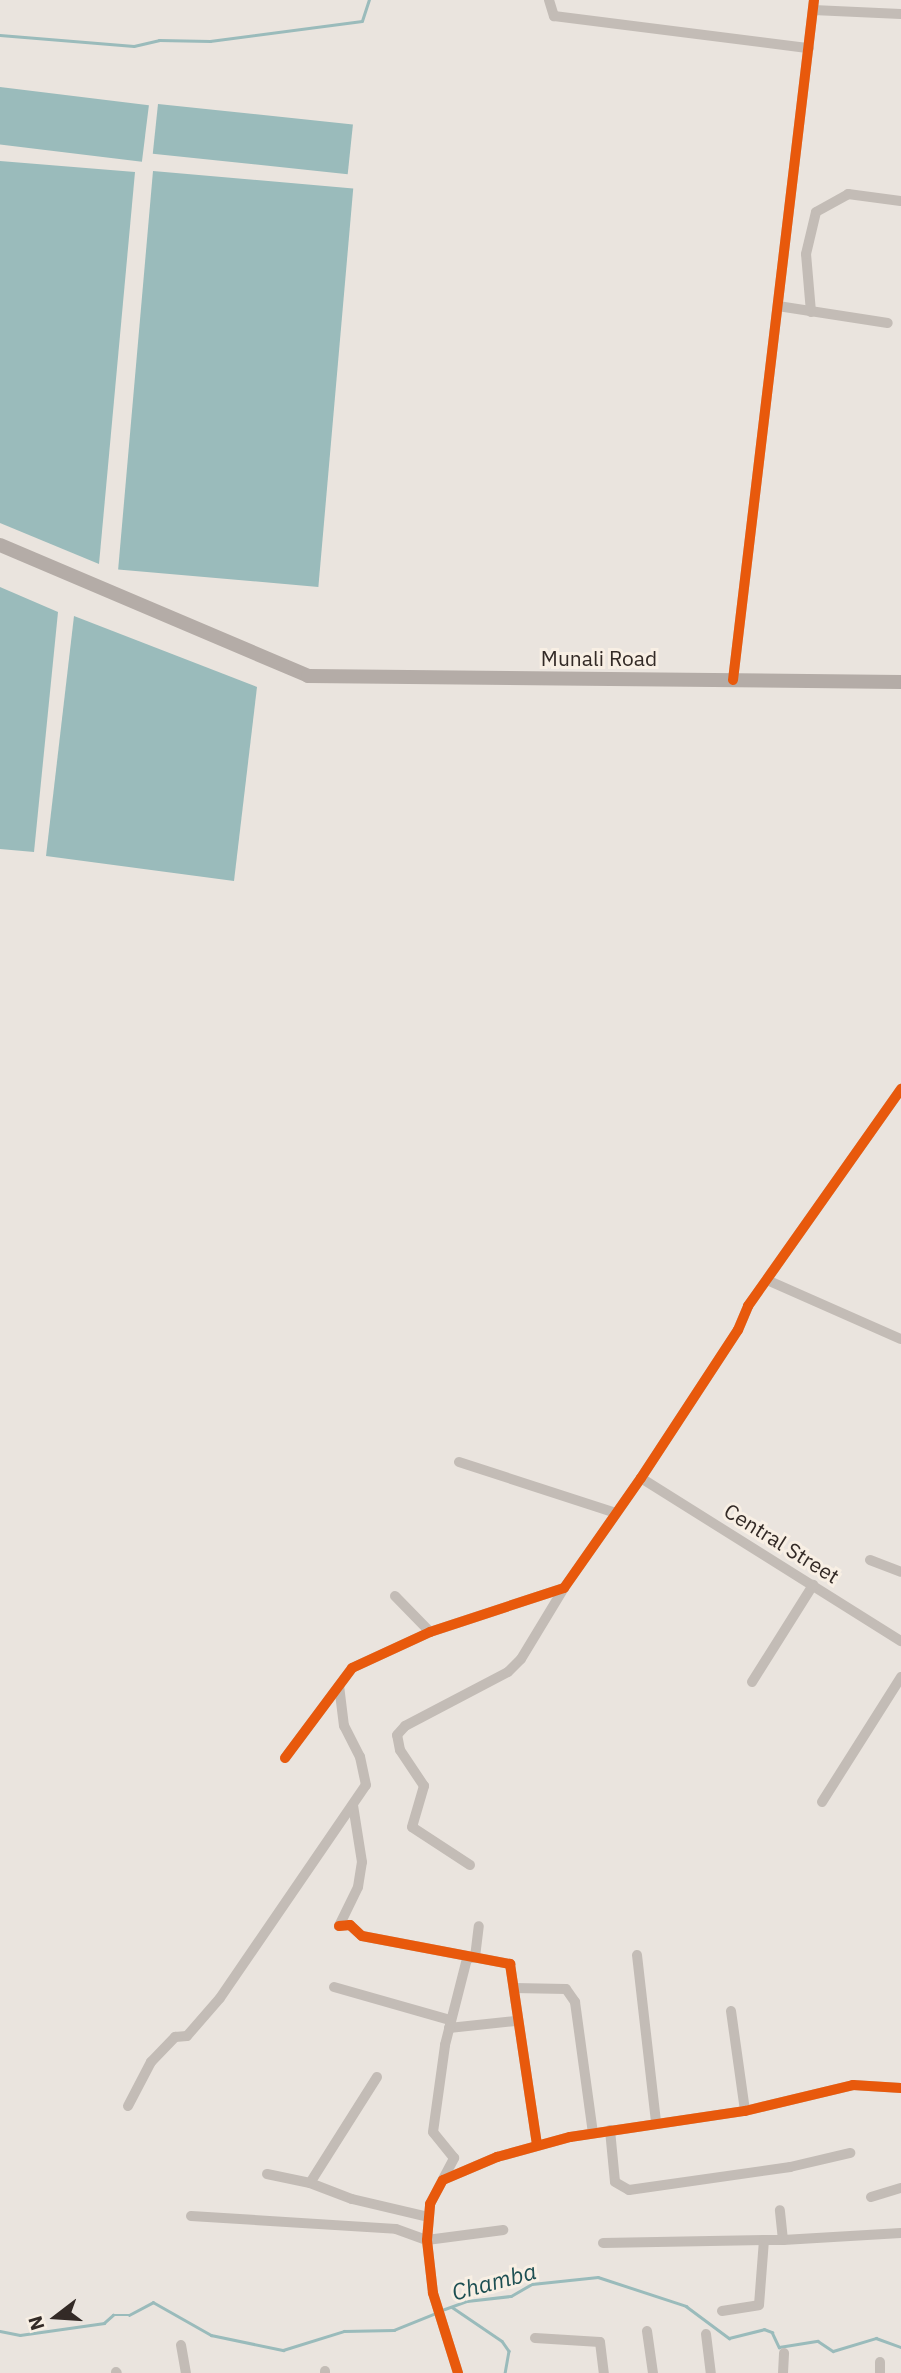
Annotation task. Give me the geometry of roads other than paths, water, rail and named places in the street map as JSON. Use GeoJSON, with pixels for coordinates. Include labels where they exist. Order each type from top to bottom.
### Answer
{"type":"FeatureCollection","features":[{"type":"Feature","properties":{"kind":"main road","name":"Munali Road"},"geometry":{"type":"LineString","coordinates":[[0,545],[298,669],[901,682]]}},
{"type":"Feature","properties":{"kind":"main road","name":"Munali Road"},"geometry":{"type":"LineString","coordinates":[[734,677],[901,674]]}},
{"type":"Feature","properties":{"kind":"street"},"geometry":{"type":"LineString","coordinates":[[549,0],[554,16],[809,48]]}},
{"type":"Feature","properties":{"kind":"street"},"geometry":{"type":"LineString","coordinates":[[734,677],[813,5],[901,14]]}},
{"type":"Feature","properties":{"kind":"street"},"geometry":{"type":"LineString","coordinates":[[811,312],[806,254],[816,212],[848,194],[901,201]]}},
{"type":"Feature","properties":{"kind":"street"},"geometry":{"type":"LineString","coordinates":[[778,306],[888,323]]}},
{"type":"Feature","properties":{"kind":"street"},"geometry":{"type":"LineString","coordinates":[[470,1865],[412,1827],[424,1786],[400,1750],[397,1735],[405,1726],[508,1672],[522,1659],[564,1588],[641,1478],[738,1330],[745,1304],[767,1280],[901,1089]]}},
{"type":"Feature","properties":{"kind":"street"},"geometry":{"type":"LineString","coordinates":[[767,1280],[901,1339]]}},
{"type":"Feature","properties":{"kind":"street"},"geometry":{"type":"LineString","coordinates":[[459,1461],[616,1513]]}},
{"type":"Feature","properties":{"kind":"street","name":"Central Street"},"geometry":{"type":"LineString","coordinates":[[641,1478],[901,1641]]}},
{"type":"Feature","properties":{"kind":"street"},"geometry":{"type":"LineString","coordinates":[[870,1560],[901,1572]]}},
{"type":"Feature","properties":{"kind":"street"},"geometry":{"type":"LineString","coordinates":[[752,1682],[813,1585]]}},
{"type":"Feature","properties":{"kind":"street"},"geometry":{"type":"LineString","coordinates":[[285,1758],[352,1668],[430,1632],[564,1588]]}},
{"type":"Feature","properties":{"kind":"street"},"geometry":{"type":"LineString","coordinates":[[395,1595],[430,1632]]}},
{"type":"Feature","properties":{"kind":"street"},"geometry":{"type":"LineString","coordinates":[[822,1802],[901,1678]]}},
{"type":"Feature","properties":{"kind":"street"},"geometry":{"type":"LineString","coordinates":[[128,2106],[151,2062],[175,2037],[187,2036],[220,1998],[353,1805],[366,1776],[344,1726],[339,1687]]}},
{"type":"Feature","properties":{"kind":"street"},"geometry":{"type":"LineString","coordinates":[[353,1805],[362,1862],[358,1887],[339,1926],[350,1925],[362,1936],[467,1959],[509,1963],[537,2144]]}},
{"type":"Feature","properties":{"kind":"street"},"geometry":{"type":"LineString","coordinates":[[467,1959],[475,1957],[479,1926]]}},
{"type":"Feature","properties":{"kind":"street"},"geometry":{"type":"LineString","coordinates":[[637,1955],[656,2123]]}},
{"type":"Feature","properties":{"kind":"street"},"geometry":{"type":"LineString","coordinates":[[458,2373],[438,2308],[427,2240],[428,2217],[454,2158],[433,2132],[450,2024],[467,1959]]}},
{"type":"Feature","properties":{"kind":"street"},"geometry":{"type":"LineString","coordinates":[[334,1987],[450,2024],[516,2021]]}},
{"type":"Feature","properties":{"kind":"street"},"geometry":{"type":"LineString","coordinates":[[514,1988],[566,1989],[575,2002],[593,2133]]}},
{"type":"Feature","properties":{"kind":"street"},"geometry":{"type":"LineString","coordinates":[[731,2011],[745,2111]]}},
{"type":"Feature","properties":{"kind":"street"},"geometry":{"type":"LineString","coordinates":[[310,2183],[377,2077]]}},
{"type":"Feature","properties":{"kind":"street"},"geometry":{"type":"LineString","coordinates":[[443,2180],[537,2144],[610,2130],[745,2111],[853,2085],[901,2088]]}},
{"type":"Feature","properties":{"kind":"street"},"geometry":{"type":"LineString","coordinates":[[610,2130],[615,2182],[629,2190],[790,2167],[850,2153]]}},
{"type":"Feature","properties":{"kind":"street"},"geometry":{"type":"LineString","coordinates":[[267,2174],[310,2183],[352,2199],[428,2217]]}},
{"type":"Feature","properties":{"kind":"street"},"geometry":{"type":"LineString","coordinates":[[872,2197],[901,2188]]}},
{"type":"Feature","properties":{"kind":"street"},"geometry":{"type":"LineString","coordinates":[[780,2210],[783,2240]]}},
{"type":"Feature","properties":{"kind":"street"},"geometry":{"type":"LineString","coordinates":[[191,2216],[396,2229],[427,2240],[502,2230]]}},
{"type":"Feature","properties":{"kind":"street"},"geometry":{"type":"LineString","coordinates":[[603,2243],[783,2240],[901,2233]]}},
{"type":"Feature","properties":{"kind":"street"},"geometry":{"type":"LineString","coordinates":[[722,2311],[759,2305],[764,2240]]}},
{"type":"Feature","properties":{"kind":"street"},"geometry":{"type":"LineString","coordinates":[[647,2331],[653,2373]]}},
{"type":"Feature","properties":{"kind":"street"},"geometry":{"type":"LineString","coordinates":[[706,2334],[711,2373]]}},
{"type":"Feature","properties":{"kind":"street"},"geometry":{"type":"LineString","coordinates":[[534,2338],[600,2342],[604,2373]]}},
{"type":"Feature","properties":{"kind":"street"},"geometry":{"type":"LineString","coordinates":[[181,2345],[186,2373]]}},
{"type":"Feature","properties":{"kind":"street"},"geometry":{"type":"LineString","coordinates":[[783,2373],[784,2353]]}},
{"type":"Feature","properties":{"kind":"street"},"geometry":{"type":"LineString","coordinates":[[880,2362],[880,2373]]}},
{"type":"Feature","properties":{"kind":"water"},"geometry":{"type":"Polygon","coordinates":[[[0,87],[149,105],[142,162],[0,144],[0,87]]]}},
{"type":"Feature","properties":{"kind":"water"},"geometry":{"type":"Polygon","coordinates":[[[158,104],[353,124],[348,174],[153,154],[158,104]]]}},
{"type":"Feature","properties":{"kind":"water"},"geometry":{"type":"Polygon","coordinates":[[[0,161],[135,172],[99,564],[0,523],[0,161]]]}},
{"type":"Feature","properties":{"kind":"water"},"geometry":{"type":"Polygon","coordinates":[[[153,171],[353,189],[318,587],[118,569],[153,171]]]}},
{"type":"Feature","properties":{"kind":"water"},"geometry":{"type":"Polygon","coordinates":[[[0,587],[58,612],[34,852],[0,849],[0,587]]]}},
{"type":"Feature","properties":{"kind":"water"},"geometry":{"type":"Polygon","coordinates":[[[74,616],[257,687],[234,881],[46,856],[74,616]]]}},
{"type":"Feature","properties":{"kind":"waterway"},"geometry":{"type":"LineString","coordinates":[[0,35],[134,46],[159,40],[210,41],[362,21],[369,0]]}},
{"type":"Feature","properties":{"kind":"waterway","name":"Chamba"},"geometry":{"type":"LineString","coordinates":[[442,2310],[467,2301],[511,2296],[532,2284],[598,2277],[686,2306],[729,2338],[764,2329],[772,2332],[779,2347],[818,2341],[833,2351],[876,2338],[901,2347]]}},
{"type":"Feature","properties":{"kind":"waterway","name":"Chamba"},"geometry":{"type":"LineString","coordinates":[[0,2331],[20,2335],[104,2323],[113,2315],[129,2315],[153,2302],[211,2335],[283,2350],[344,2331],[394,2330],[436,2313]]}},
{"type":"Feature","properties":{"kind":"waterway"},"geometry":{"type":"LineString","coordinates":[[452,2307],[502,2341],[509,2351],[505,2373]]}}]}
